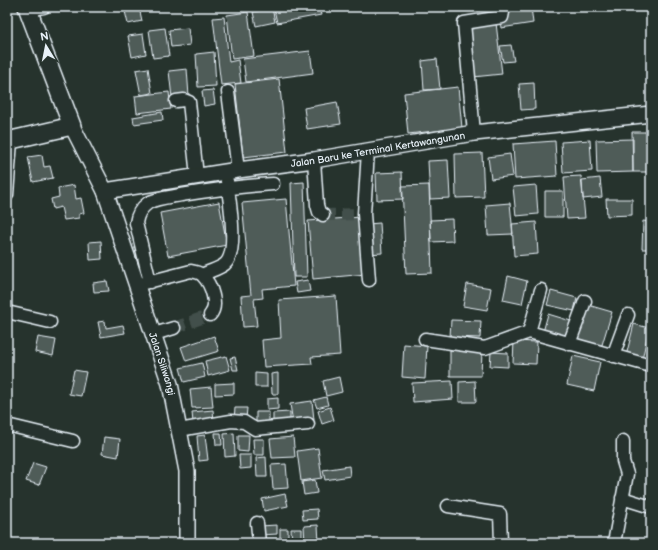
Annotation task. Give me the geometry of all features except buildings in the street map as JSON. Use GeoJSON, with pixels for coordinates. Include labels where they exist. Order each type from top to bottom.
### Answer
{"type":"FeatureCollection","features":[{"type":"Feature","properties":{"kind":"highway"},"geometry":{"type":"LineString","coordinates":[[9,141],[72,126],[33,8]]}},
{"type":"Feature","properties":{"kind":"main road","name":"Jalan Baru ke Terminal Kertawangunan"},"geometry":{"type":"LineString","coordinates":[[105,191],[197,176],[314,160],[474,133],[651,114]]}},
{"type":"Feature","properties":{"kind":"main road","name":"Jalan Siliwangi"},"geometry":{"type":"LineString","coordinates":[[72,126],[105,191],[143,284],[154,334],[170,384],[187,471],[187,543]]}},
{"type":"Feature","properties":{"kind":"street"},"geometry":{"type":"LineString","coordinates":[[474,133],[464,23],[502,17],[504,7]]}},
{"type":"Feature","properties":{"kind":"street"},"geometry":{"type":"LineString","coordinates":[[228,92],[232,171],[228,187],[232,227],[230,254],[225,264],[202,274],[190,271],[143,284],[136,217],[140,210],[149,203],[165,198],[228,187],[273,184]]}},
{"type":"Feature","properties":{"kind":"street"},"geometry":{"type":"LineString","coordinates":[[176,101],[184,100],[189,102],[197,176]]}},
{"type":"Feature","properties":{"kind":"street"},"geometry":{"type":"LineString","coordinates":[[7,195],[9,141]]}},
{"type":"Feature","properties":{"kind":"street"},"geometry":{"type":"LineString","coordinates":[[368,151],[364,214],[369,280]]}},
{"type":"Feature","properties":{"kind":"street"},"geometry":{"type":"LineString","coordinates":[[314,160],[317,205],[319,212],[323,215]]}},
{"type":"Feature","properties":{"kind":"street"},"geometry":{"type":"LineString","coordinates":[[202,274],[215,306],[210,315]]}},
{"type":"Feature","properties":{"kind":"street"},"geometry":{"type":"LineString","coordinates":[[529,332],[541,290]]}},
{"type":"Feature","properties":{"kind":"street"},"geometry":{"type":"LineString","coordinates":[[569,344],[585,301]]}},
{"type":"Feature","properties":{"kind":"street"},"geometry":{"type":"LineString","coordinates":[[7,312],[50,322]]}},
{"type":"Feature","properties":{"kind":"street"},"geometry":{"type":"LineString","coordinates":[[613,356],[628,315]]}},
{"type":"Feature","properties":{"kind":"street"},"geometry":{"type":"LineString","coordinates":[[154,334],[174,328]]}},
{"type":"Feature","properties":{"kind":"street"},"geometry":{"type":"LineString","coordinates":[[425,339],[485,348],[529,332],[651,366]]}},
{"type":"Feature","properties":{"kind":"street"},"geometry":{"type":"LineString","coordinates":[[179,430],[231,421],[244,422],[255,429],[308,424]]}},
{"type":"Feature","properties":{"kind":"street"},"geometry":{"type":"LineString","coordinates":[[7,425],[73,441]]}},
{"type":"Feature","properties":{"kind":"street"},"geometry":{"type":"LineString","coordinates":[[614,543],[627,474],[623,461],[623,441]]}},
{"type":"Feature","properties":{"kind":"street"},"geometry":{"type":"LineString","coordinates":[[622,498],[651,507]]}},
{"type":"Feature","properties":{"kind":"street"},"geometry":{"type":"LineString","coordinates":[[448,506],[500,514],[502,543]]}},
{"type":"Feature","properties":{"kind":"street"},"geometry":{"type":"LineString","coordinates":[[257,523],[259,543]]}},
{"type":"Feature","properties":{"kind":"tunnel"},"geometry":{"type":"LineString","coordinates":[[323,215],[364,214]]}},
{"type":"Feature","properties":{"kind":"tunnel"},"geometry":{"type":"LineString","coordinates":[[174,328],[210,315]]}}]}
